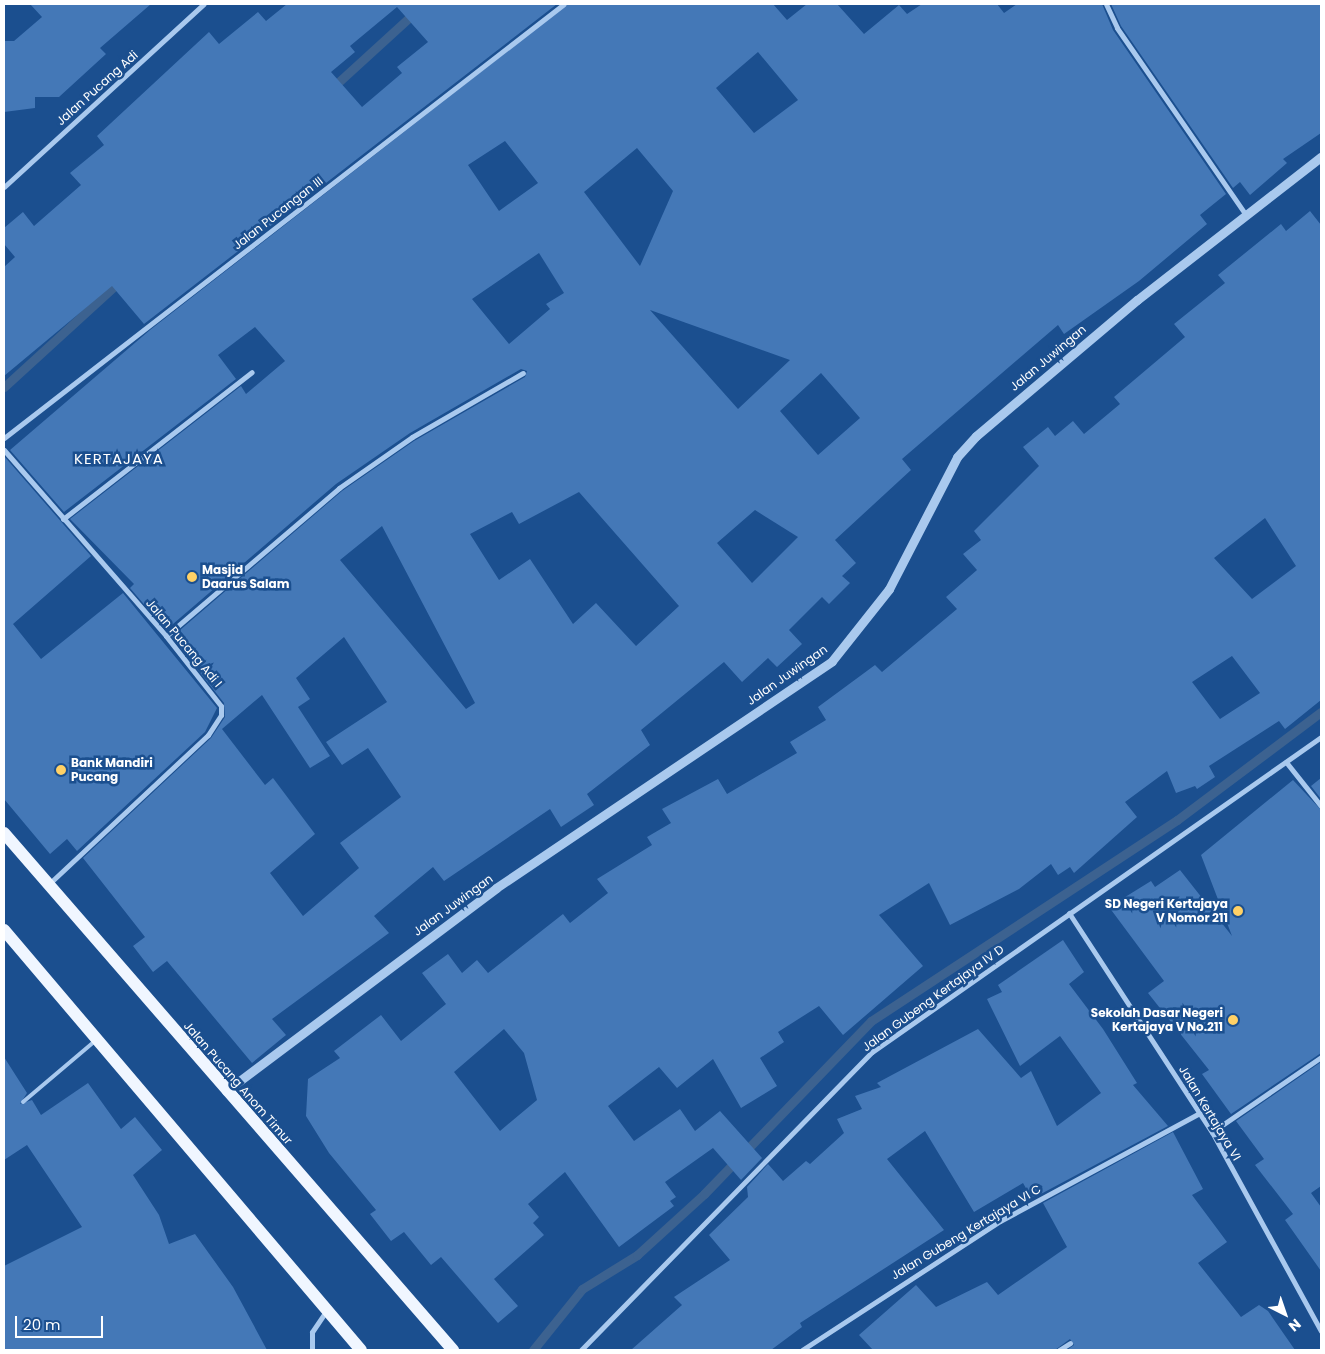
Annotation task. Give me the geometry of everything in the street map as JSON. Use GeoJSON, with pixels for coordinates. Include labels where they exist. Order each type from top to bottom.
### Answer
{"type":"FeatureCollection","features":[{"type":"Feature","properties":{"kind":"main road","name":"Jalan Pucang Anom Timur"},"geometry":{"type":"LineString","coordinates":[[4,833],[226,1091],[453,1350]]}},
{"type":"Feature","properties":{"kind":"main road"},"geometry":{"type":"LineString","coordinates":[[4,930],[359,1350]]}},
{"type":"Feature","properties":{"kind":"street","name":"Jalan Pucang Adi"},"geometry":{"type":"LineString","coordinates":[[4,187],[204,4]]}},
{"type":"Feature","properties":{"kind":"street","name":"Jalan Pucangan III"},"geometry":{"type":"LineString","coordinates":[[4,438],[564,4]]}},
{"type":"Feature","properties":{"kind":"street"},"geometry":{"type":"LineString","coordinates":[[1106,4],[1117,28],[1246,215]]}},
{"type":"Feature","properties":{"kind":"street","name":"Jalan Juwingan"},"geometry":{"type":"LineString","coordinates":[[226,1091],[496,888],[832,661],[889,589],[956,457],[1085,344],[1321,157]]}},
{"type":"Feature","properties":{"kind":"street"},"geometry":{"type":"LineString","coordinates":[[64,519],[252,372]]}},
{"type":"Feature","properties":{"kind":"street"},"geometry":{"type":"LineString","coordinates":[[166,636],[339,488],[412,438],[523,373]]}},
{"type":"Feature","properties":{"kind":"street","name":"Jalan Pucang Adi I"},"geometry":{"type":"LineString","coordinates":[[4,450],[166,636],[214,694],[221,706],[216,726],[49,885]]}},
{"type":"Feature","properties":{"kind":"street","name":"Jalan Gubeng Kertajaya IV D"},"geometry":{"type":"LineString","coordinates":[[581,1350],[872,1052],[1321,737]]}},
{"type":"Feature","properties":{"kind":"street"},"geometry":{"type":"LineString","coordinates":[[1286,762],[1321,806]]}},
{"type":"Feature","properties":{"kind":"street","name":"Jalan Kertajaya VI"},"geometry":{"type":"LineString","coordinates":[[1070,913],[1212,1132],[1321,1332]]}},
{"type":"Feature","properties":{"kind":"street"},"geometry":{"type":"LineString","coordinates":[[1212,1132],[1321,1057]]}},
{"type":"Feature","properties":{"kind":"street","name":"Jalan Gubeng Kertajaya VI C"},"geometry":{"type":"LineString","coordinates":[[802,1350],[1000,1221],[1200,1113]]}},
{"type":"Feature","properties":{"kind":"street"},"geometry":{"type":"LineString","coordinates":[[312,1350],[312,1332],[327,1310]]}},
{"type":"Feature","properties":{"kind":"street"},"geometry":{"type":"LineString","coordinates":[[1059,1350],[1070,1343]]}},
{"type":"Feature","properties":{"kind":"lane"},"geometry":{"type":"LineString","coordinates":[[23,1102],[97,1040]]}},
{"type":"Feature","properties":{"kind":"building"},"geometry":{"type":"Polygon","coordinates":[[[30,4],[151,4],[100,48],[106,54],[59,97],[35,97],[35,108],[4,112],[4,41],[14,41],[42,17],[30,4]]]}},
{"type":"Feature","properties":{"kind":"building"},"geometry":{"type":"Polygon","coordinates":[[[287,4],[557,4],[144,324],[112,286],[4,376],[4,267],[15,257],[4,244],[4,228],[23,212],[34,226],[81,185],[70,173],[104,145],[97,136],[209,32],[219,44],[258,12],[266,21],[287,4]],[[397,7],[350,46],[355,52],[331,72],[362,107],[402,73],[397,67],[428,42],[397,7]]]}},
{"type":"Feature","properties":{"kind":"building"},"geometry":{"type":"Polygon","coordinates":[[[568,4],[773,4],[787,20],[807,4],[837,4],[864,34],[899,5],[907,14],[922,4],[997,4],[1004,13],[1017,4],[1102,4],[1113,30],[1226,194],[1200,215],[1207,224],[1139,281],[1064,334],[1058,325],[902,459],[911,470],[835,540],[856,563],[842,576],[850,583],[829,604],[822,597],[789,630],[802,644],[777,667],[768,658],[742,682],[724,662],[641,730],[650,745],[587,794],[594,805],[561,827],[550,809],[444,881],[433,867],[374,916],[389,933],[272,1019],[286,1035],[252,1063],[167,961],[153,972],[133,946],[145,937],[83,858],[211,738],[225,717],[224,703],[172,637],[342,491],[414,441],[525,377],[527,371],[521,369],[410,433],[336,484],[166,630],[130,588],[134,584],[70,519],[241,386],[246,394],[285,361],[255,327],[218,355],[236,379],[64,512],[10,450],[150,330],[568,4]],[[758,52],[716,88],[754,133],[798,100],[758,52]],[[505,141],[468,165],[499,211],[538,183],[505,141]],[[637,148],[584,192],[640,266],[673,191],[637,148]],[[539,253],[472,299],[509,344],[550,309],[546,304],[564,293],[539,253]],[[650,310],[738,409],[790,360],[650,310]],[[821,373],[780,411],[818,455],[860,418],[821,373]],[[579,492],[519,524],[512,512],[470,534],[499,580],[530,559],[573,624],[596,603],[636,646],[679,606],[579,492]],[[755,510],[717,543],[752,583],[798,537],[755,510]],[[382,526],[340,560],[466,709],[475,703],[382,526]],[[344,637],[296,678],[310,699],[298,707],[330,756],[310,768],[262,695],[222,729],[265,785],[273,778],[315,834],[270,873],[303,916],[359,868],[340,843],[401,797],[368,748],[342,765],[326,742],[387,702],[344,637]]]}},
{"type":"Feature","properties":{"kind":"building"},"geometry":{"type":"Polygon","coordinates":[[[1111,4],[1321,4],[1321,133],[1283,159],[1287,163],[1250,195],[1240,182],[1233,188],[1121,26],[1111,4]]]}},
{"type":"Feature","properties":{"kind":"building"},"geometry":{"type":"Polygon","coordinates":[[[1310,211],[1321,225],[1321,700],[1285,729],[1279,721],[1209,766],[1215,777],[1197,789],[1195,786],[1176,793],[1167,771],[1125,802],[1137,817],[1074,873],[1070,867],[1058,875],[1051,864],[1019,889],[950,925],[929,883],[879,915],[923,966],[843,1035],[819,1006],[778,1032],[784,1042],[760,1058],[777,1086],[741,1108],[713,1059],[677,1088],[659,1067],[608,1106],[634,1141],[680,1109],[695,1131],[720,1111],[762,1158],[741,1180],[713,1148],[665,1182],[676,1197],[670,1201],[674,1206],[619,1247],[565,1172],[528,1204],[539,1217],[533,1223],[544,1235],[494,1279],[518,1306],[498,1323],[441,1257],[431,1265],[404,1232],[391,1241],[370,1214],[376,1210],[329,1153],[306,1116],[308,1079],[340,1058],[334,1051],[381,1015],[401,1041],[446,1004],[422,973],[448,954],[462,973],[477,960],[488,973],[563,914],[570,923],[608,893],[597,879],[652,845],[647,837],[671,823],[662,809],[718,779],[727,794],[797,753],[790,742],[826,720],[818,707],[875,665],[882,672],[957,609],[946,597],[977,570],[963,554],[981,540],[974,531],[1039,466],[1023,447],[1048,427],[1055,436],[1073,421],[1084,434],[1120,404],[1114,397],[1185,337],[1174,324],[1225,283],[1218,275],[1281,224],[1286,231],[1310,211]],[[1265,518],[1214,558],[1252,599],[1296,566],[1265,518]],[[1232,656],[1192,682],[1220,719],[1260,693],[1232,656]],[[504,1029],[454,1072],[500,1131],[537,1100],[524,1053],[504,1029]]]}},
{"type":"Feature","properties":{"kind":"building"},"geometry":{"type":"Polygon","coordinates":[[[4,456],[91,556],[13,624],[41,659],[123,593],[217,708],[205,732],[77,851],[67,839],[50,854],[4,799],[4,456]]]}},
{"type":"Feature","properties":{"kind":"building"},"geometry":{"type":"Polygon","coordinates":[[[1321,778],[1321,799],[1311,786],[1321,778]]]}},
{"type":"Feature","properties":{"kind":"building"},"geometry":{"type":"Polygon","coordinates":[[[1293,780],[1321,810],[1321,1053],[1231,1114],[1202,1074],[1209,1070],[1148,993],[1164,981],[1109,907],[1151,881],[1155,887],[1180,870],[1232,936],[1201,855],[1293,780]]]}},
{"type":"Feature","properties":{"kind":"building"},"geometry":{"type":"Polygon","coordinates":[[[1063,940],[1084,972],[1069,984],[1103,1029],[1137,1083],[1133,1085],[1168,1126],[1039,1195],[1031,1197],[1023,1183],[974,1212],[925,1131],[887,1159],[944,1230],[800,1323],[802,1327],[771,1350],[631,1350],[682,1305],[674,1297],[730,1260],[709,1235],[748,1197],[747,1187],[768,1164],[783,1181],[806,1161],[810,1164],[844,1133],[837,1119],[862,1109],[855,1096],[881,1087],[877,1083],[978,1029],[1021,1078],[1031,1071],[1057,1126],[1101,1093],[1060,1036],[1020,1066],[987,999],[1002,992],[998,985],[1063,940]]]}},
{"type":"Feature","properties":{"kind":"building"},"geometry":{"type":"Polygon","coordinates":[[[4,1057],[27,1093],[20,1104],[32,1100],[41,1115],[88,1083],[121,1129],[135,1117],[162,1150],[133,1175],[159,1215],[169,1244],[195,1234],[233,1287],[267,1350],[4,1350],[4,1266],[82,1227],[27,1145],[4,1160],[4,1057]]]}},
{"type":"Feature","properties":{"kind":"building"},"geometry":{"type":"Polygon","coordinates":[[[1321,1062],[1321,1186],[1311,1193],[1321,1207],[1321,1271],[1285,1220],[1293,1214],[1255,1165],[1264,1159],[1236,1121],[1321,1062]]]}},
{"type":"Feature","properties":{"kind":"building"},"geometry":{"type":"Polygon","coordinates":[[[1173,1132],[1203,1189],[1192,1195],[1227,1242],[1198,1263],[1241,1317],[1259,1305],[1268,1311],[1295,1350],[1067,1350],[1074,1345],[1070,1339],[1055,1350],[873,1350],[859,1335],[916,1285],[936,1307],[987,1282],[998,1295],[1067,1247],[1043,1203],[1173,1132]]]}},
{"type":"Feature","properties":{"kind":"waterway"},"geometry":{"type":"LineString","coordinates":[[332,88],[424,4]]}},
{"type":"Feature","properties":{"kind":"waterway"},"geometry":{"type":"LineString","coordinates":[[4,387],[121,280]]}},
{"type":"Feature","properties":{"kind":"waterway"},"geometry":{"type":"LineString","coordinates":[[533,1350],[582,1289],[637,1255],[704,1194],[871,1021],[1177,820],[1321,712]]}},
{"type":"Feature","properties":{"kind":"place","name":"Masjid Daarus Salam"},"geometry":{"type":"Point","coordinates":[192,577]}},
{"type":"Feature","properties":{"kind":"place","name":"Bank Mandiri Pucang"},"geometry":{"type":"Point","coordinates":[61,770]}},
{"type":"Feature","properties":{"kind":"place","name":"SD Negeri Kertajaya V Nomor 211"},"geometry":{"type":"Point","coordinates":[1238,911]}},
{"type":"Feature","properties":{"kind":"place","name":"Sekolah Dasar Negeri Kertajaya V No.211"},"geometry":{"type":"Point","coordinates":[1233,1020]}},
{"type":"Feature","properties":{"kind":"district","name":"KERTAJAYA"},"geometry":{"type":"Point","coordinates":[119,459]}}]}
